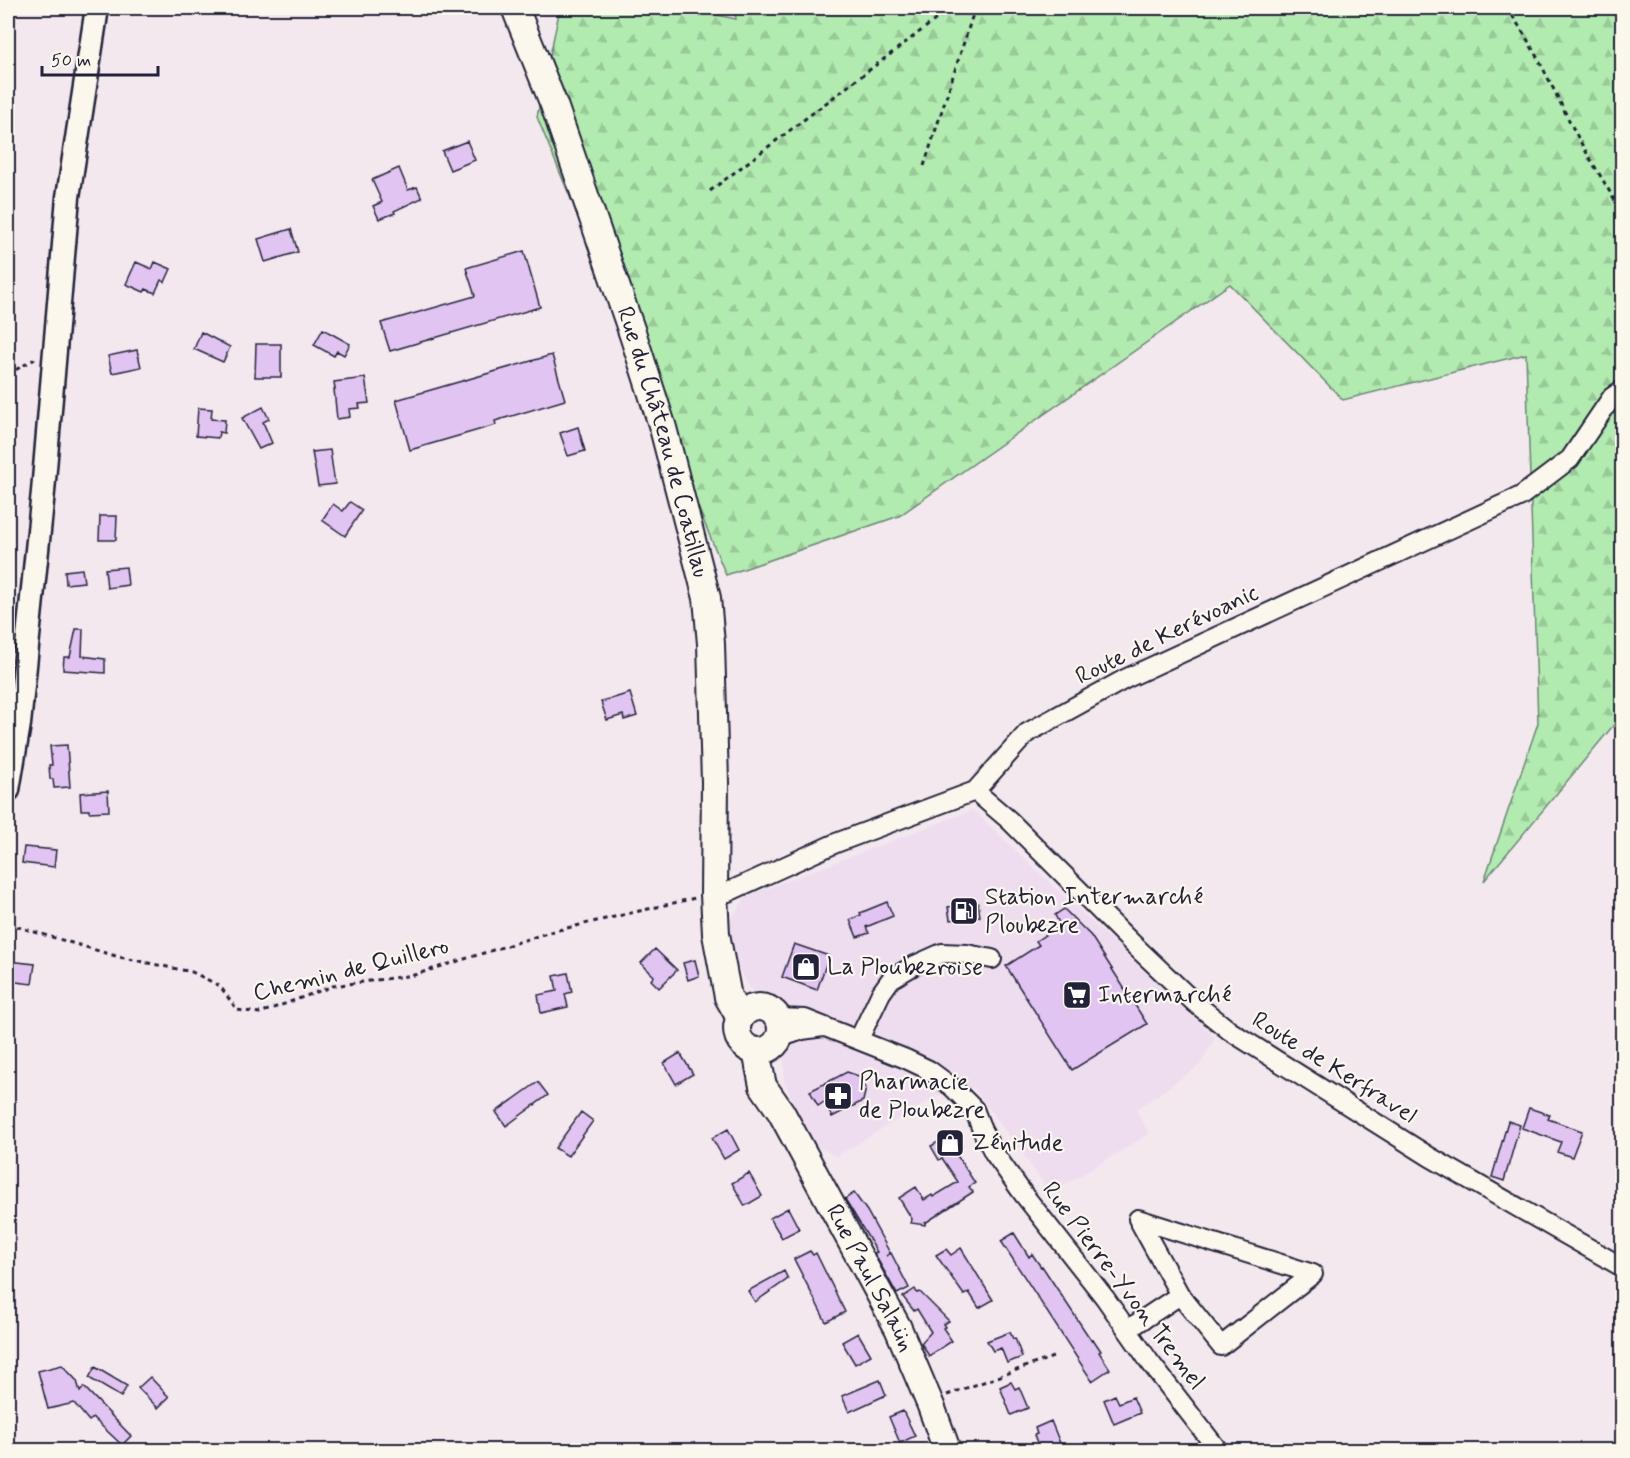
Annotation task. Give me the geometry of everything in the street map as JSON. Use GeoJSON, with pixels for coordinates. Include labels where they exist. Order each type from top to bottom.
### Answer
{"type":"FeatureCollection","features":[{"type":"Feature","properties":{"kind":"main road","name":"Rue du Château de Coatillau"},"geometry":{"type":"LineString","coordinates":[[515,8],[554,105],[663,428],[707,598],[712,655],[715,782],[714,894]]}},
{"type":"Feature","properties":{"kind":"main road"},"geometry":{"type":"LineString","coordinates":[[714,894],[716,934],[723,973],[763,1030]]}},
{"type":"Feature","properties":{"kind":"main road","name":"Rue Paul Salaün"},"geometry":{"type":"LineString","coordinates":[[763,1030],[781,1112],[898,1328],[947,1450]]}},
{"type":"Feature","properties":{"kind":"street"},"geometry":{"type":"LineString","coordinates":[[8,790],[20,712],[43,492],[68,197],[97,8]]}},
{"type":"Feature","properties":{"kind":"street","name":"Route de Kerévoanic"},"geometry":{"type":"LineString","coordinates":[[714,894],[728,892],[836,843],[975,792],[1027,733],[1125,679],[1521,496],[1570,459],[1612,398],[1623,390]]}},
{"type":"Feature","properties":{"kind":"street","name":"Route de Kerfravel"},"geometry":{"type":"LineString","coordinates":[[975,792],[1009,820],[1195,1003],[1230,1031],[1430,1157],[1623,1267]]}},
{"type":"Feature","properties":{"kind":"street"},"geometry":{"type":"LineString","coordinates":[[859,1039],[881,993],[891,979],[942,953],[967,954],[992,959]]}},
{"type":"Feature","properties":{"kind":"street","name":"Rue Pierre-Yvon Tremel"},"geometry":{"type":"LineString","coordinates":[[763,1030],[802,1030],[825,1027],[859,1039],[929,1070],[952,1087],[974,1109],[982,1130],[1007,1172],[1105,1298],[1149,1361],[1218,1450]]}},
{"type":"Feature","properties":{"kind":"street"},"geometry":{"type":"LineString","coordinates":[[1138,1219],[1313,1274],[1221,1346],[1180,1295],[1138,1219]]}},
{"type":"Feature","properties":{"kind":"street"},"geometry":{"type":"LineString","coordinates":[[1127,1330],[1180,1295]]}},
{"type":"Feature","properties":{"kind":"path"},"geometry":{"type":"LineString","coordinates":[[710,191],[951,8]]}},
{"type":"Feature","properties":{"kind":"path"},"geometry":{"type":"LineString","coordinates":[[924,166],[975,8]]}},
{"type":"Feature","properties":{"kind":"path"},"geometry":{"type":"LineString","coordinates":[[1508,8],[1526,36],[1575,133],[1623,215]]}},
{"type":"Feature","properties":{"kind":"path"},"geometry":{"type":"LineString","coordinates":[[8,374],[55,348]]}},
{"type":"Feature","properties":{"kind":"path","name":"Chemin de Quillero"},"geometry":{"type":"LineString","coordinates":[[8,924],[119,957],[192,972],[219,986],[237,1010],[260,1013],[333,986],[414,975],[550,932],[714,894]]}},
{"type":"Feature","properties":{"kind":"path"},"geometry":{"type":"LineString","coordinates":[[929,1401],[1053,1357]]}},
{"type":"Feature","properties":{"kind":"shaded area"},"geometry":{"type":"Polygon","coordinates":[[[973,810],[1215,1038],[1200,1065],[1136,1110],[1149,1134],[1051,1193],[974,1088],[953,1086],[837,1156],[813,1145],[784,1081],[784,1058],[794,1043],[785,1006],[752,991],[735,962],[725,928],[747,896],[973,810]]]}},
{"type":"Feature","properties":{"kind":"green space"},"geometry":{"type":"Polygon","coordinates":[[[560,8],[684,8],[736,19],[734,8],[1622,8],[1622,715],[1484,881],[1538,723],[1526,354],[1343,400],[1230,284],[899,516],[726,575],[537,117],[560,8]]]}},
{"type":"Feature","properties":{"kind":"building"},"geometry":{"type":"Polygon","coordinates":[[[467,141],[475,160],[450,170],[442,151],[467,141]]]}},
{"type":"Feature","properties":{"kind":"building"},"geometry":{"type":"Polygon","coordinates":[[[399,168],[408,190],[417,187],[422,198],[379,219],[373,206],[382,202],[372,180],[399,168]]]}},
{"type":"Feature","properties":{"kind":"building"},"geometry":{"type":"Polygon","coordinates":[[[291,229],[298,252],[265,262],[258,239],[291,229]]]}},
{"type":"Feature","properties":{"kind":"building"},"geometry":{"type":"Polygon","coordinates":[[[524,251],[540,307],[390,351],[381,323],[475,296],[466,268],[524,251]]]}},
{"type":"Feature","properties":{"kind":"building"},"geometry":{"type":"Polygon","coordinates":[[[136,262],[152,269],[155,262],[171,269],[165,282],[161,280],[155,293],[146,289],[144,292],[126,284],[136,262]]]}},
{"type":"Feature","properties":{"kind":"building"},"geometry":{"type":"Polygon","coordinates":[[[323,329],[350,344],[344,355],[337,351],[334,356],[314,345],[323,329]]]}},
{"type":"Feature","properties":{"kind":"building"},"geometry":{"type":"Polygon","coordinates":[[[201,332],[230,347],[223,362],[194,349],[201,332]]]}},
{"type":"Feature","properties":{"kind":"building"},"geometry":{"type":"Polygon","coordinates":[[[256,344],[281,344],[281,377],[255,377],[256,344]]]}},
{"type":"Feature","properties":{"kind":"building"},"geometry":{"type":"Polygon","coordinates":[[[137,350],[141,367],[112,373],[108,356],[137,350]]]}},
{"type":"Feature","properties":{"kind":"building"},"geometry":{"type":"Polygon","coordinates":[[[552,355],[565,400],[495,421],[496,425],[410,450],[396,400],[552,355]]]}},
{"type":"Feature","properties":{"kind":"building"},"geometry":{"type":"Polygon","coordinates":[[[365,378],[369,403],[359,404],[360,408],[349,409],[350,417],[337,419],[334,382],[365,378]]]}},
{"type":"Feature","properties":{"kind":"building"},"geometry":{"type":"Polygon","coordinates":[[[263,407],[269,419],[263,422],[272,443],[259,449],[242,418],[263,407]]]}},
{"type":"Feature","properties":{"kind":"building"},"geometry":{"type":"Polygon","coordinates":[[[198,408],[212,409],[211,419],[225,420],[224,433],[219,432],[218,438],[196,436],[198,408]]]}},
{"type":"Feature","properties":{"kind":"building"},"geometry":{"type":"Polygon","coordinates":[[[578,427],[585,451],[568,456],[560,433],[578,427]]]}},
{"type":"Feature","properties":{"kind":"building"},"geometry":{"type":"Polygon","coordinates":[[[330,450],[335,484],[318,486],[312,452],[330,450]]]}},
{"type":"Feature","properties":{"kind":"building"},"geometry":{"type":"Polygon","coordinates":[[[350,502],[362,510],[345,536],[322,520],[333,504],[343,511],[350,502]]]}},
{"type":"Feature","properties":{"kind":"building"},"geometry":{"type":"Polygon","coordinates":[[[100,516],[117,516],[116,540],[99,540],[100,516]]]}},
{"type":"Feature","properties":{"kind":"building"},"geometry":{"type":"Polygon","coordinates":[[[126,567],[128,585],[107,588],[105,569],[126,567]]]}},
{"type":"Feature","properties":{"kind":"building"},"geometry":{"type":"Polygon","coordinates":[[[82,569],[84,582],[66,584],[65,571],[82,569]]]}},
{"type":"Feature","properties":{"kind":"building"},"geometry":{"type":"Polygon","coordinates":[[[76,629],[83,629],[82,656],[105,659],[105,673],[63,670],[64,657],[70,657],[76,629]]]}},
{"type":"Feature","properties":{"kind":"building"},"geometry":{"type":"Polygon","coordinates":[[[630,693],[637,716],[624,720],[623,715],[607,720],[601,702],[630,693]]]}},
{"type":"Feature","properties":{"kind":"building"},"geometry":{"type":"Polygon","coordinates":[[[67,745],[70,787],[54,788],[53,779],[50,779],[49,765],[52,765],[50,746],[67,745]]]}},
{"type":"Feature","properties":{"kind":"building"},"geometry":{"type":"Polygon","coordinates":[[[108,791],[109,811],[81,810],[80,793],[108,791]]]}},
{"type":"Feature","properties":{"kind":"building"},"geometry":{"type":"Polygon","coordinates":[[[24,847],[56,850],[54,867],[22,863],[24,847]]]}},
{"type":"Feature","properties":{"kind":"building"},"geometry":{"type":"Polygon","coordinates":[[[887,902],[893,916],[866,927],[869,933],[857,937],[850,920],[861,915],[860,913],[887,902]]]}},
{"type":"Feature","properties":{"kind":"building","name":"Station Intermarché Ploubezre"},"geometry":{"type":"Polygon","coordinates":[[[978,903],[980,916],[950,920],[948,907],[978,903]]]}},
{"type":"Feature","properties":{"kind":"building","name":"Intermarché"},"geometry":{"type":"Polygon","coordinates":[[[1064,909],[1091,936],[1147,1024],[1072,1070],[1006,966],[1039,945],[1036,941],[1060,925],[1055,915],[1064,909]]]}},
{"type":"Feature","properties":{"kind":"building","name":"La Ploubezroise"},"geometry":{"type":"Polygon","coordinates":[[[794,944],[829,956],[817,990],[782,977],[794,944]]]}},
{"type":"Feature","properties":{"kind":"building"},"geometry":{"type":"Polygon","coordinates":[[[655,949],[677,970],[659,988],[651,980],[654,976],[641,963],[655,949]]]}},
{"type":"Feature","properties":{"kind":"building"},"geometry":{"type":"Polygon","coordinates":[[[695,960],[699,976],[688,980],[683,963],[695,960]]]}},
{"type":"Feature","properties":{"kind":"building"},"geometry":{"type":"Polygon","coordinates":[[[8,961],[35,964],[32,984],[8,981],[8,961]]]}},
{"type":"Feature","properties":{"kind":"building"},"geometry":{"type":"Polygon","coordinates":[[[568,973],[572,992],[565,994],[568,1007],[541,1013],[538,995],[557,991],[554,976],[568,973]]]}},
{"type":"Feature","properties":{"kind":"building"},"geometry":{"type":"Polygon","coordinates":[[[680,1053],[693,1074],[676,1084],[664,1063],[680,1053]]]}},
{"type":"Feature","properties":{"kind":"building","name":"Pharmacie de Ploubezre"},"geometry":{"type":"Polygon","coordinates":[[[847,1072],[859,1076],[866,1088],[863,1101],[832,1117],[824,1102],[818,1106],[810,1091],[847,1072]]]}},
{"type":"Feature","properties":{"kind":"building"},"geometry":{"type":"Polygon","coordinates":[[[538,1082],[548,1095],[506,1126],[496,1112],[538,1082]]]}},
{"type":"Feature","properties":{"kind":"building"},"geometry":{"type":"Polygon","coordinates":[[[1529,1108],[1550,1115],[1548,1119],[1582,1131],[1572,1157],[1557,1152],[1561,1142],[1522,1128],[1529,1108]]]}},
{"type":"Feature","properties":{"kind":"building"},"geometry":{"type":"Polygon","coordinates":[[[581,1112],[593,1121],[568,1156],[555,1148],[581,1112]]]}},
{"type":"Feature","properties":{"kind":"building"},"geometry":{"type":"Polygon","coordinates":[[[1508,1121],[1520,1125],[1504,1181],[1492,1177],[1508,1121]]]}},
{"type":"Feature","properties":{"kind":"building"},"geometry":{"type":"Polygon","coordinates":[[[728,1129],[739,1150],[724,1159],[712,1138],[728,1129]]]}},
{"type":"Feature","properties":{"kind":"building"},"geometry":{"type":"Polygon","coordinates":[[[954,1133],[962,1146],[954,1151],[975,1183],[969,1187],[973,1192],[925,1225],[911,1223],[912,1219],[899,1198],[916,1187],[924,1200],[958,1182],[942,1158],[939,1160],[931,1146],[954,1133]]]}},
{"type":"Feature","properties":{"kind":"building"},"geometry":{"type":"Polygon","coordinates":[[[749,1173],[762,1196],[745,1206],[732,1183],[749,1173]]]}},
{"type":"Feature","properties":{"kind":"building"},"geometry":{"type":"Polygon","coordinates":[[[854,1193],[867,1211],[890,1253],[886,1256],[891,1253],[909,1288],[897,1294],[874,1253],[877,1252],[845,1199],[854,1193]]]}},
{"type":"Feature","properties":{"kind":"building"},"geometry":{"type":"Polygon","coordinates":[[[788,1208],[799,1229],[782,1238],[770,1218],[788,1208]]]}},
{"type":"Feature","properties":{"kind":"building"},"geometry":{"type":"Polygon","coordinates":[[[1014,1233],[1029,1257],[1032,1254],[1042,1266],[1091,1340],[1093,1339],[1101,1351],[1099,1352],[1110,1369],[1092,1381],[1001,1241],[1014,1233]]]}},
{"type":"Feature","properties":{"kind":"building"},"geometry":{"type":"Polygon","coordinates":[[[961,1248],[993,1300],[979,1308],[969,1292],[964,1295],[936,1255],[946,1249],[951,1255],[961,1248]]]}},
{"type":"Feature","properties":{"kind":"building"},"geometry":{"type":"Polygon","coordinates":[[[810,1251],[813,1255],[816,1253],[845,1312],[826,1322],[794,1259],[810,1251]]]}},
{"type":"Feature","properties":{"kind":"building"},"geometry":{"type":"Polygon","coordinates":[[[784,1271],[788,1279],[755,1302],[748,1291],[784,1271]]]}},
{"type":"Feature","properties":{"kind":"building"},"geometry":{"type":"Polygon","coordinates":[[[915,1289],[949,1321],[943,1324],[945,1327],[943,1328],[952,1341],[929,1356],[921,1343],[931,1332],[917,1309],[914,1311],[903,1297],[915,1289]]]}},
{"type":"Feature","properties":{"kind":"building"},"geometry":{"type":"Polygon","coordinates":[[[1010,1332],[1013,1339],[1015,1338],[1022,1357],[1007,1363],[1001,1348],[993,1351],[987,1341],[1010,1332]]]}},
{"type":"Feature","properties":{"kind":"building"},"geometry":{"type":"Polygon","coordinates":[[[858,1333],[871,1355],[855,1364],[842,1342],[858,1333]]]}},
{"type":"Feature","properties":{"kind":"building"},"geometry":{"type":"Polygon","coordinates":[[[62,1365],[77,1381],[80,1392],[84,1387],[131,1436],[122,1445],[93,1418],[89,1421],[74,1403],[48,1409],[38,1371],[62,1365]]]}},
{"type":"Feature","properties":{"kind":"building"},"geometry":{"type":"Polygon","coordinates":[[[95,1367],[127,1386],[121,1397],[89,1378],[95,1367]]]}},
{"type":"Feature","properties":{"kind":"building"},"geometry":{"type":"Polygon","coordinates":[[[150,1377],[169,1397],[158,1408],[138,1388],[150,1377]]]}},
{"type":"Feature","properties":{"kind":"building"},"geometry":{"type":"Polygon","coordinates":[[[880,1380],[886,1395],[849,1412],[842,1396],[880,1380]]]}},
{"type":"Feature","properties":{"kind":"building"},"geometry":{"type":"Polygon","coordinates":[[[1011,1382],[1015,1389],[1019,1387],[1028,1408],[1011,1415],[1000,1387],[1011,1382]]]}},
{"type":"Feature","properties":{"kind":"building"},"geometry":{"type":"Polygon","coordinates":[[[1115,1395],[1119,1403],[1133,1397],[1140,1413],[1114,1424],[1104,1400],[1115,1395]]]}},
{"type":"Feature","properties":{"kind":"building"},"geometry":{"type":"Polygon","coordinates":[[[903,1411],[915,1436],[900,1443],[889,1417],[903,1411]]]}},
{"type":"Feature","properties":{"kind":"building"},"geometry":{"type":"Polygon","coordinates":[[[1051,1421],[1060,1443],[1040,1450],[1034,1435],[1037,1434],[1035,1428],[1051,1421]]]}},
{"type":"Feature","properties":{"kind":"place","name":"Station Intermarché Ploubezre"},"geometry":{"type":"Point","coordinates":[964,911]}},
{"type":"Feature","properties":{"kind":"place","name":"La Ploubezroise"},"geometry":{"type":"Point","coordinates":[806,967]}},
{"type":"Feature","properties":{"kind":"place","name":"Intermarché"},"geometry":{"type":"Point","coordinates":[1077,995]}},
{"type":"Feature","properties":{"kind":"place","name":"Pharmacie de Ploubezre"},"geometry":{"type":"Point","coordinates":[838,1096]}},
{"type":"Feature","properties":{"kind":"place","name":"Zénitude"},"geometry":{"type":"Point","coordinates":[950,1143]}}]}
